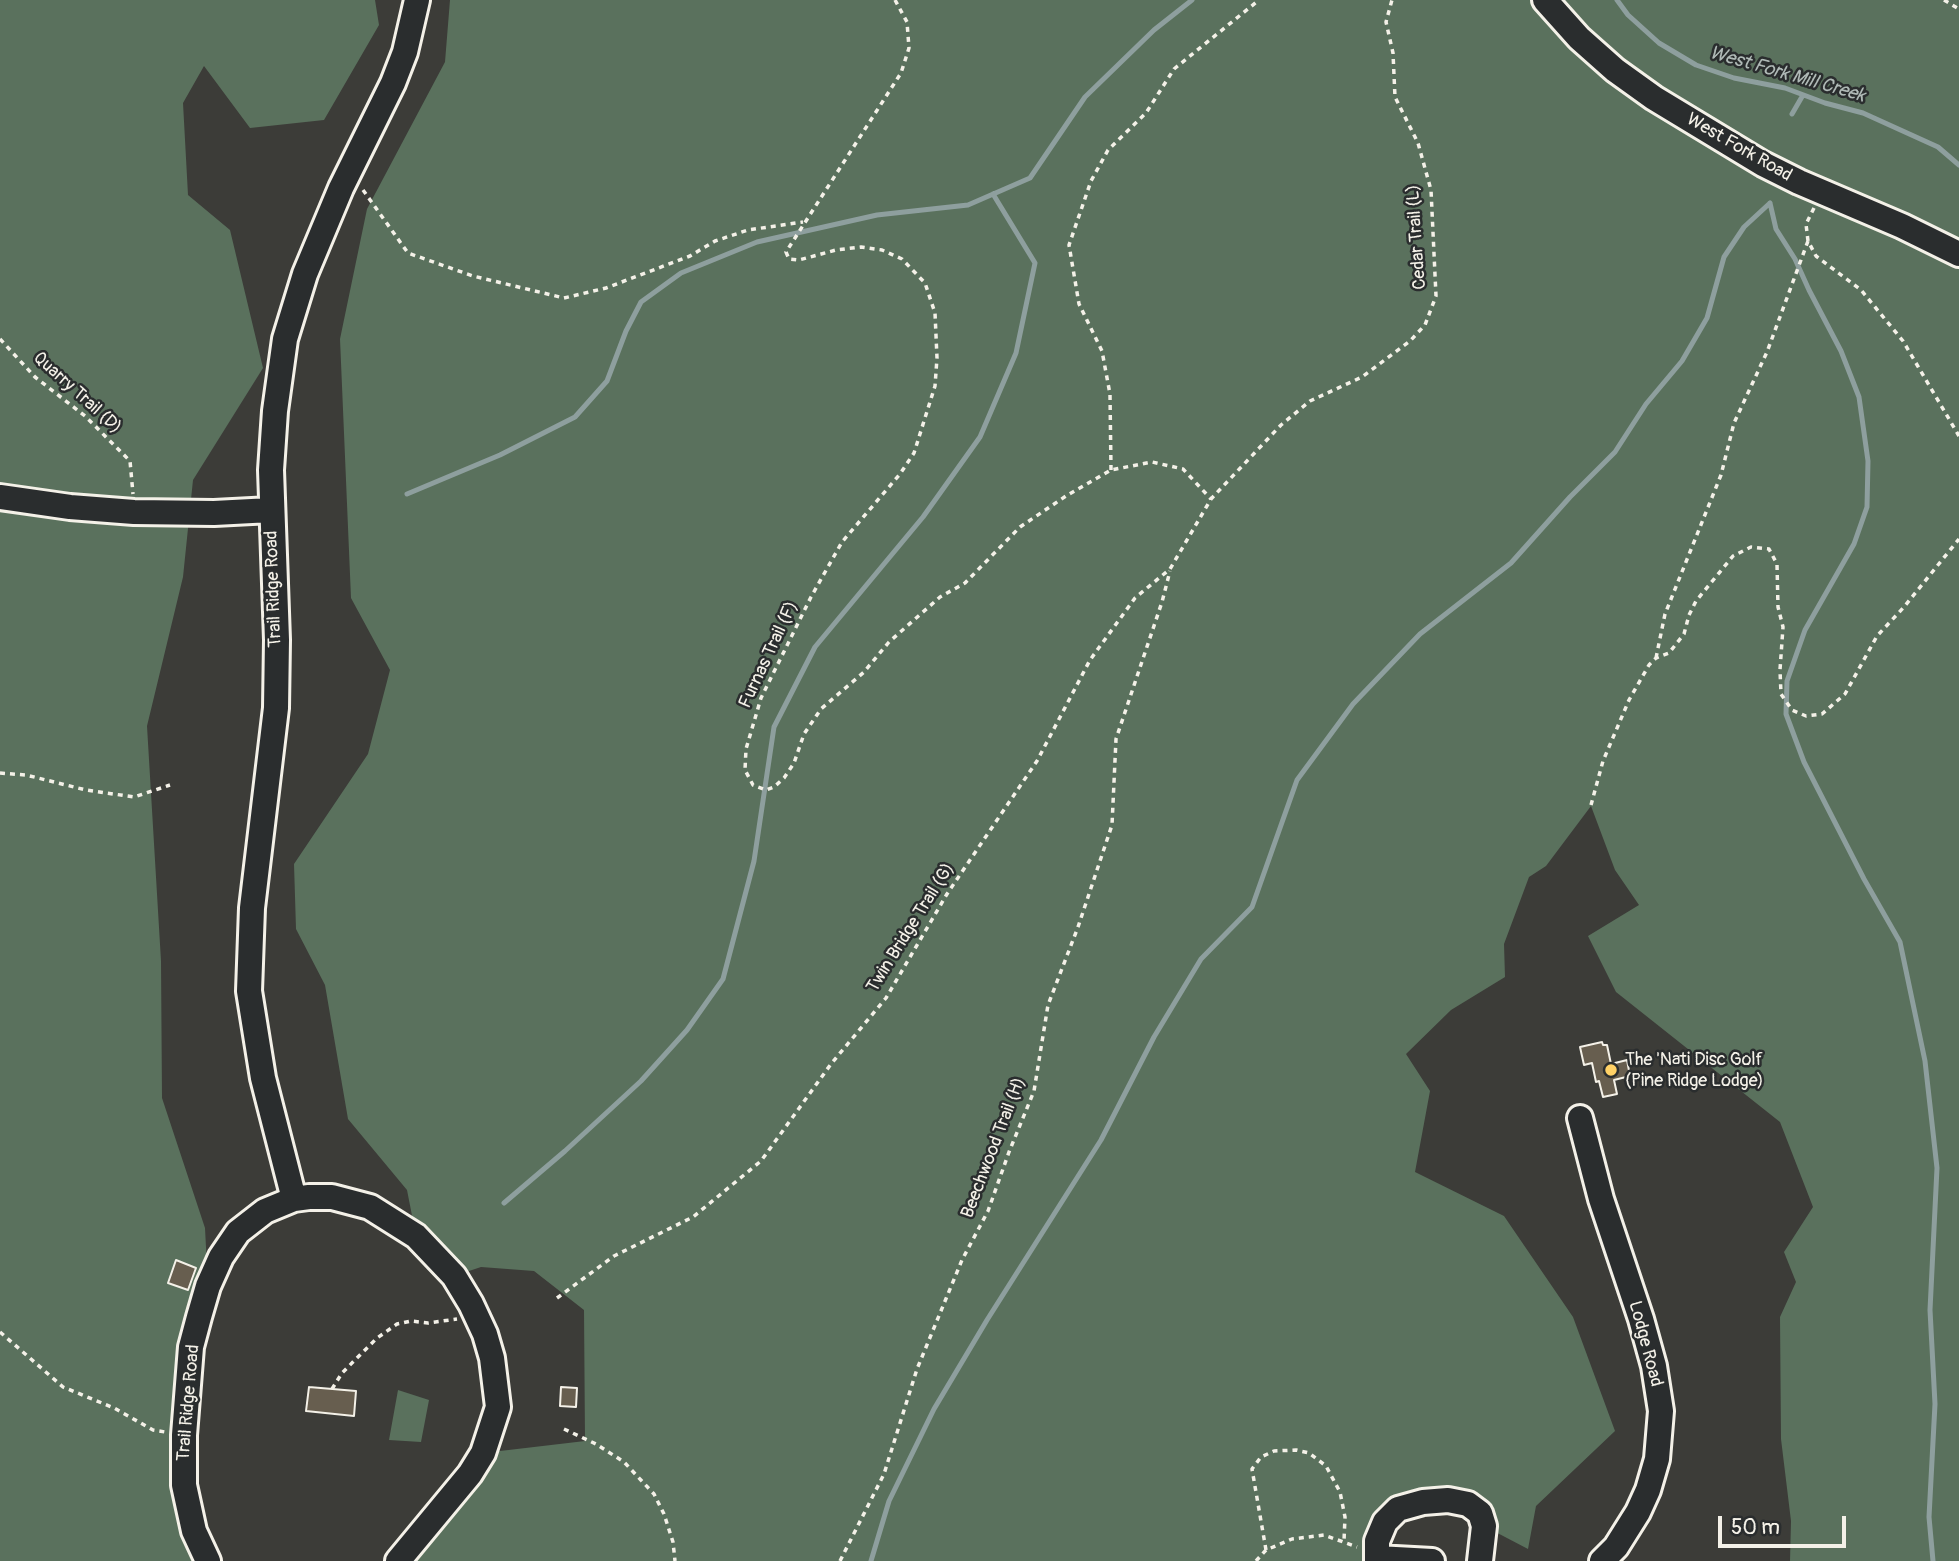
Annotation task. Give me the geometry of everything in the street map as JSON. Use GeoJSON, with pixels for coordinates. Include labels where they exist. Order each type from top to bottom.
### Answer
{"type":"FeatureCollection","features":[{"type":"Feature","properties":{"kind":"street","name":"Trail Ridge Road"},"geometry":{"type":"LineString","coordinates":[[294,1199],[263,1078],[249,991],[252,908],[276,708],[277,640],[271,510],[275,411],[285,339],[305,274],[331,211],[393,83],[405,52],[417,0]]}},
{"type":"Feature","properties":{"kind":"street","name":"West Fork Road"},"geometry":{"type":"LineString","coordinates":[[1545,0],[1579,38],[1654,98],[1763,164],[1959,254]]}},
{"type":"Feature","properties":{"kind":"street"},"geometry":{"type":"LineString","coordinates":[[0,497],[70,507],[134,512],[214,513],[271,510]]}},
{"type":"Feature","properties":{"kind":"street","name":"Lodge Road"},"geometry":{"type":"LineString","coordinates":[[1580,1118],[1601,1199],[1654,1366],[1661,1411],[1657,1459],[1648,1490],[1616,1547],[1602,1561]]}},
{"type":"Feature","properties":{"kind":"street","name":"Trail Ridge Road"},"geometry":{"type":"LineString","coordinates":[[208,1561],[187,1509],[184,1434],[191,1347],[208,1286],[221,1257],[238,1232],[265,1211],[294,1199],[332,1197],[355,1202],[397,1222],[439,1258],[454,1276],[476,1315],[492,1358],[498,1407],[483,1453],[470,1474],[398,1561]]}},
{"type":"Feature","properties":{"kind":"street"},"geometry":{"type":"LineString","coordinates":[[1432,1561],[1377,1560],[1377,1541],[1385,1522],[1398,1509],[1423,1502],[1448,1500],[1468,1504],[1480,1513],[1484,1526],[1480,1561]]}},
{"type":"Feature","properties":{"kind":"path","name":"Furnas Trail (F)"},"geometry":{"type":"LineString","coordinates":[[895,0],[907,22],[909,48],[901,73],[786,252],[789,259],[799,260],[836,250],[861,247],[882,250],[902,259],[925,283],[935,313],[935,386],[914,453],[900,474],[842,542],[761,698],[746,749],[745,770],[753,785],[766,790],[784,778],[794,763],[804,734],[821,709],[864,671],[889,642],[940,597],[965,583],[1020,527],[1066,496],[1111,470],[1152,462],[1183,469],[1211,499]]}},
{"type":"Feature","properties":{"kind":"path"},"geometry":{"type":"LineString","coordinates":[[1111,470],[1110,394],[1102,351],[1079,304],[1069,246],[1091,181],[1108,150],[1146,113],[1174,69],[1259,0]]}},
{"type":"Feature","properties":{"kind":"path","name":"Cedar Trail (L)"},"geometry":{"type":"LineString","coordinates":[[1211,499],[1281,425],[1310,401],[1362,377],[1410,341],[1425,325],[1436,296],[1431,190],[1418,143],[1395,97],[1393,53],[1386,22],[1392,0]]}},
{"type":"Feature","properties":{"kind":"path"},"geometry":{"type":"LineString","coordinates":[[1944,0],[1959,9]]}},
{"type":"Feature","properties":{"kind":"path"},"geometry":{"type":"LineString","coordinates":[[363,190],[408,253],[472,276],[564,298],[606,288],[690,256],[715,241],[748,230],[803,222]]}},
{"type":"Feature","properties":{"kind":"path"},"geometry":{"type":"LineString","coordinates":[[1822,191],[1806,225],[1808,241],[1816,256],[1861,289],[1903,341],[1959,436]]}},
{"type":"Feature","properties":{"kind":"path"},"geometry":{"type":"LineString","coordinates":[[1656,658],[1665,614],[1721,475],[1734,424],[1767,352],[1808,241]]}},
{"type":"Feature","properties":{"kind":"path","name":"Quarry Trail (D)"},"geometry":{"type":"LineString","coordinates":[[0,339],[35,377],[85,416],[130,461],[134,512]]}},
{"type":"Feature","properties":{"kind":"path","name":"Twin Bridge Trail (G)"},"geometry":{"type":"LineString","coordinates":[[557,1298],[614,1256],[693,1216],[761,1161],[831,1064],[886,998],[947,894],[1037,761],[1090,660],[1135,598],[1170,569],[1211,499]]}},
{"type":"Feature","properties":{"kind":"path"},"geometry":{"type":"LineString","coordinates":[[1591,805],[1603,761],[1629,700],[1649,665],[1656,658],[1670,653],[1684,634],[1696,601],[1732,556],[1751,547],[1769,549],[1777,564],[1778,607],[1783,627],[1781,694],[1792,710],[1806,716],[1822,714],[1844,694],[1877,636],[1959,539]]}},
{"type":"Feature","properties":{"kind":"path","name":"Beechwood Trail (H)"},"geometry":{"type":"LineString","coordinates":[[841,1561],[884,1474],[917,1369],[961,1260],[988,1211],[1034,1091],[1048,1005],[1078,927],[1112,825],[1116,739],[1162,602],[1170,569]]}},
{"type":"Feature","properties":{"kind":"path"},"geometry":{"type":"LineString","coordinates":[[0,773],[26,775],[86,790],[134,797],[170,785]]}},
{"type":"Feature","properties":{"kind":"path"},"geometry":{"type":"LineString","coordinates":[[332,1389],[342,1373],[377,1338],[397,1324],[411,1321],[445,1322],[476,1315]]}},
{"type":"Feature","properties":{"kind":"path"},"geometry":{"type":"LineString","coordinates":[[0,1332],[63,1387],[114,1408],[153,1430],[184,1434]]}},
{"type":"Feature","properties":{"kind":"path"},"geometry":{"type":"LineString","coordinates":[[564,1429],[597,1444],[624,1462],[654,1494],[673,1542],[674,1561]]}},
{"type":"Feature","properties":{"kind":"path"},"geometry":{"type":"LineString","coordinates":[[1266,1550],[1252,1469],[1261,1457],[1274,1451],[1296,1450],[1310,1453],[1326,1466],[1340,1493],[1345,1517],[1344,1541]]}},
{"type":"Feature","properties":{"kind":"path"},"geometry":{"type":"LineString","coordinates":[[1256,1561],[1266,1550],[1292,1539],[1324,1535],[1344,1541],[1377,1560]]}},
{"type":"Feature","properties":{"kind":"green space"},"geometry":{"type":"Polygon","coordinates":[[[0,0],[375,0],[379,25],[324,120],[250,128],[204,66],[183,103],[188,195],[230,230],[263,368],[193,480],[183,577],[147,726],[161,961],[162,1098],[205,1228],[208,1286],[184,1435],[208,1561],[0,1561],[0,0]]]}},
{"type":"Feature","properties":{"kind":"green space"},"geometry":{"type":"Polygon","coordinates":[[[450,0],[1959,0],[1959,1561],[1790,1561],[1791,1521],[1781,1439],[1780,1317],[1796,1282],[1784,1252],[1813,1207],[1780,1122],[1616,992],[1588,936],[1639,905],[1615,870],[1591,806],[1546,866],[1529,877],[1504,944],[1505,977],[1451,1010],[1406,1054],[1430,1091],[1415,1172],[1504,1216],[1573,1317],[1615,1431],[1536,1506],[1528,1549],[1484,1526],[1480,1513],[1398,1509],[1377,1561],[398,1561],[483,1453],[585,1441],[584,1310],[534,1271],[481,1267],[454,1276],[416,1236],[407,1190],[348,1119],[325,985],[296,929],[294,864],[368,754],[390,670],[351,598],[340,339],[367,209],[445,62],[450,0]]]}},
{"type":"Feature","properties":{"kind":"green space"},"geometry":{"type":"Polygon","coordinates":[[[398,1390],[429,1400],[421,1442],[389,1440],[398,1390]]]}},
{"type":"Feature","properties":{"kind":"building","name":"The 'Nati Disc Golf (Pine Ridge Lodge)"},"geometry":{"type":"Polygon","coordinates":[[[1602,1042],[1607,1045],[1611,1064],[1627,1060],[1630,1076],[1614,1080],[1617,1094],[1603,1097],[1592,1063],[1584,1065],[1580,1047],[1602,1042]]]}},
{"type":"Feature","properties":{"kind":"building"},"geometry":{"type":"Polygon","coordinates":[[[176,1260],[196,1268],[188,1290],[168,1283],[176,1260]]]}},
{"type":"Feature","properties":{"kind":"building"},"geometry":{"type":"Polygon","coordinates":[[[309,1387],[356,1391],[354,1416],[306,1411],[309,1387]]]}},
{"type":"Feature","properties":{"kind":"building"},"geometry":{"type":"Polygon","coordinates":[[[561,1387],[577,1388],[576,1407],[560,1406],[561,1387]]]}},
{"type":"Feature","properties":{"kind":"waterway"},"geometry":{"type":"LineString","coordinates":[[407,494],[500,455],[575,417],[607,381],[626,331],[641,302],[681,273],[757,242],[877,215],[968,205],[1030,178],[1085,97],[1154,30],[1192,0]]}},
{"type":"Feature","properties":{"kind":"waterway","name":"West Fork Mill Creek"},"geometry":{"type":"LineString","coordinates":[[1617,0],[1628,15],[1659,43],[1696,65],[1734,78],[1785,88],[1863,113],[1938,147],[1959,165]]}},
{"type":"Feature","properties":{"kind":"waterway"},"geometry":{"type":"LineString","coordinates":[[1792,114],[1803,95]]}},
{"type":"Feature","properties":{"kind":"waterway"},"geometry":{"type":"LineString","coordinates":[[504,1203],[641,1081],[687,1030],[723,979],[754,861],[774,727],[815,647],[923,517],[980,437],[1016,353],[1035,263],[993,194]]}},
{"type":"Feature","properties":{"kind":"waterway"},"geometry":{"type":"LineString","coordinates":[[1770,203],[1776,229],[1795,259],[1841,351],[1859,397],[1868,461],[1867,507],[1854,544],[1805,630],[1787,681],[1786,714],[1804,762],[1864,879],[1900,942],[1925,1061],[1937,1168],[1930,1310],[1935,1404],[1929,1517],[1933,1561]]}},
{"type":"Feature","properties":{"kind":"waterway"},"geometry":{"type":"LineString","coordinates":[[871,1561],[889,1501],[934,1409],[1101,1140],[1154,1037],[1201,959],[1252,907],[1297,780],[1353,704],[1420,634],[1511,563],[1615,452],[1646,404],[1682,361],[1707,318],[1724,257],[1744,227],[1770,203]]}},
{"type":"Feature","properties":{"kind":"place","name":"The 'Nati Disc Golf (Pine Ridge Lodge)"},"geometry":{"type":"Point","coordinates":[1611,1070]}}]}
